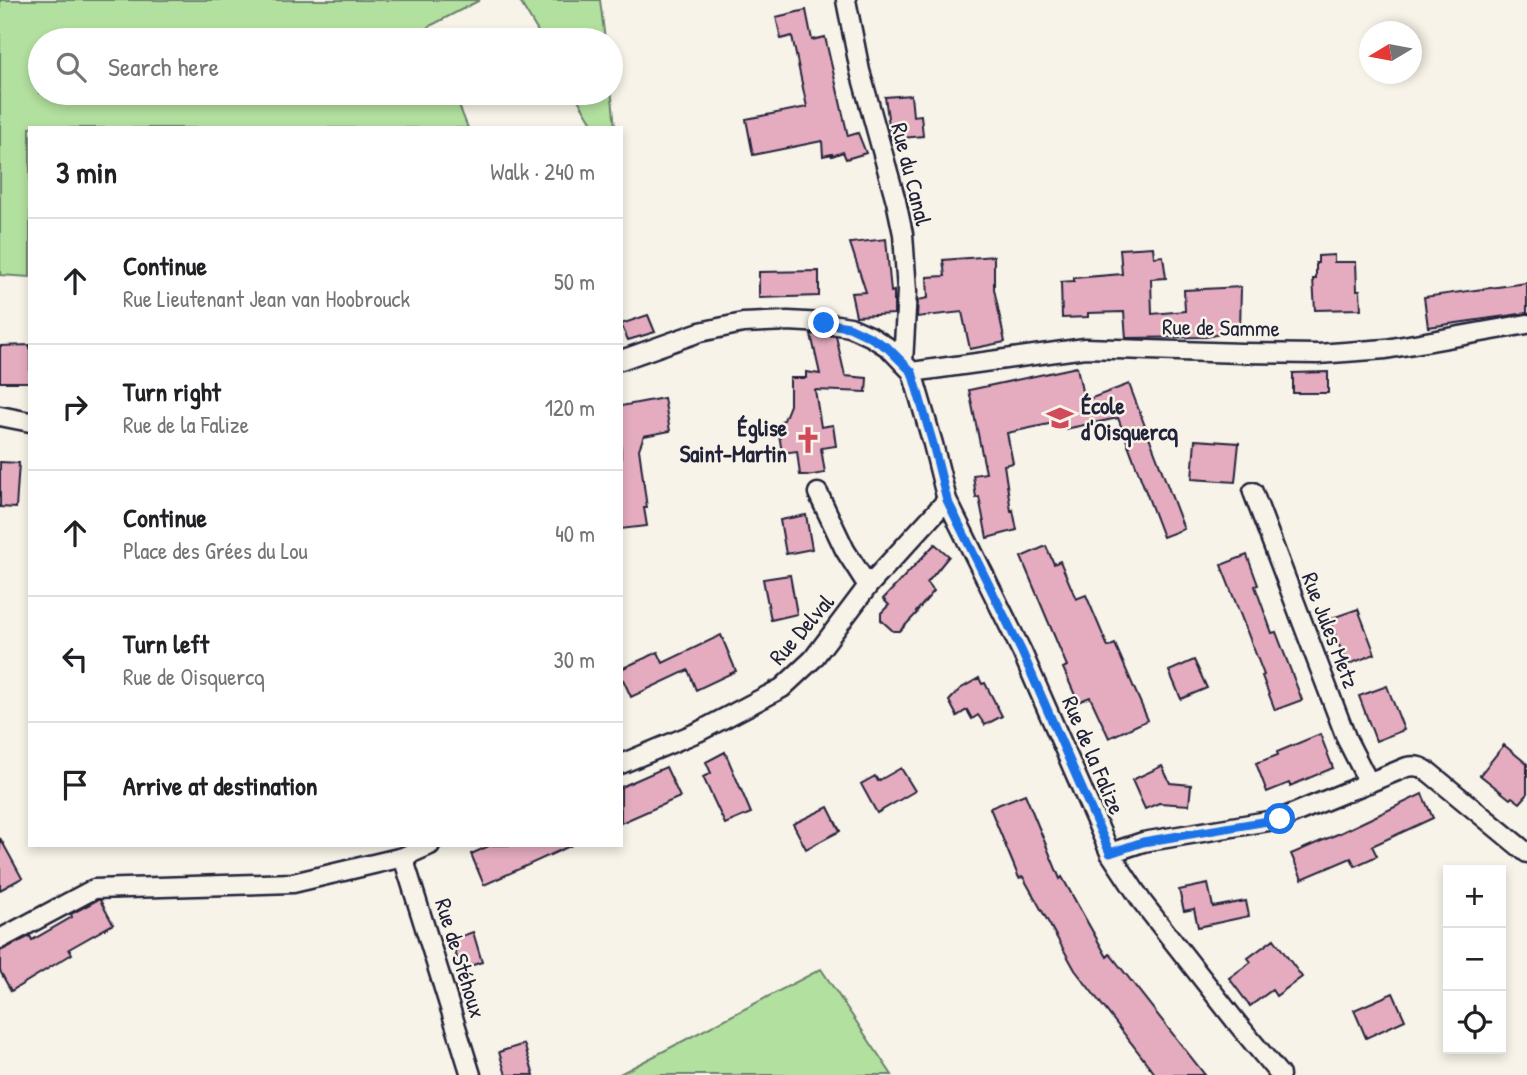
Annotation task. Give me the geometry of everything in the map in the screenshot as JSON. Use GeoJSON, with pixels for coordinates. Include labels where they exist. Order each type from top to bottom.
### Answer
{"type":"FeatureCollection","features":[{"type":"Feature","properties":{"kind":"street","name":"Rue du Canal"},"geometry":{"type":"LineString","coordinates":[[846,0],[860,71],[903,234],[907,291],[907,367]]}},
{"type":"Feature","properties":{"kind":"street"},"geometry":{"type":"LineString","coordinates":[[623,359],[699,332],[743,323],[789,321],[849,327],[888,348],[907,367]]}},
{"type":"Feature","properties":{"kind":"street","name":"Rue de Samme"},"geometry":{"type":"LineString","coordinates":[[907,367],[1085,348],[1306,354],[1386,349],[1527,324]]}},
{"type":"Feature","properties":{"kind":"street","name":"Rue de la Falize"},"geometry":{"type":"LineString","coordinates":[[907,367],[933,444],[947,500],[1022,652],[1110,853],[1143,903],[1280,1075]]}},
{"type":"Feature","properties":{"kind":"street"},"geometry":{"type":"LineString","coordinates":[[0,416],[28,422]]}},
{"type":"Feature","properties":{"kind":"street","name":"Rue Jules Metz"},"geometry":{"type":"LineString","coordinates":[[1253,492],[1347,740],[1369,783]]}},
{"type":"Feature","properties":{"kind":"street"},"geometry":{"type":"LineString","coordinates":[[818,493],[845,550],[868,586]]}},
{"type":"Feature","properties":{"kind":"street","name":"Rue Delval"},"geometry":{"type":"LineString","coordinates":[[623,763],[698,732],[782,688],[813,659],[868,586],[947,500]]}},
{"type":"Feature","properties":{"kind":"street"},"geometry":{"type":"LineString","coordinates":[[1110,853],[1143,842],[1280,819],[1415,766],[1424,768],[1527,853]]}},
{"type":"Feature","properties":{"kind":"street"},"geometry":{"type":"LineString","coordinates":[[0,939],[94,889],[293,883],[403,857],[426,847]]}},
{"type":"Feature","properties":{"kind":"street","name":"Rue de Stéhoux"},"geometry":{"type":"LineString","coordinates":[[403,857],[471,1075]]}},
{"type":"Feature","properties":{"kind":"green space"},"geometry":{"type":"Polygon","coordinates":[[[0,0],[480,0],[428,28],[28,28],[28,105],[459,105],[467,126],[28,126],[28,277],[0,275],[0,0]]]}},
{"type":"Feature","properties":{"kind":"green space"},"geometry":{"type":"Polygon","coordinates":[[[519,0],[600,0],[604,28],[536,28],[519,0]]]}},
{"type":"Feature","properties":{"kind":"green space"},"geometry":{"type":"Polygon","coordinates":[[[581,105],[613,105],[615,126],[594,126],[581,105]]]}},
{"type":"Feature","properties":{"kind":"green space"},"geometry":{"type":"Polygon","coordinates":[[[821,969],[892,1075],[618,1075],[821,969]]]}},
{"type":"Feature","properties":{"kind":"building"},"geometry":{"type":"Polygon","coordinates":[[[806,10],[812,40],[825,37],[848,136],[858,133],[866,153],[846,159],[843,152],[823,156],[822,141],[753,155],[746,119],[807,107],[792,36],[781,39],[776,17],[806,10]]]}},
{"type":"Feature","properties":{"kind":"building"},"geometry":{"type":"Polygon","coordinates":[[[911,95],[913,116],[921,115],[923,136],[891,139],[885,97],[911,95]]]}},
{"type":"Feature","properties":{"kind":"building"},"geometry":{"type":"Polygon","coordinates":[[[886,239],[891,292],[894,291],[894,314],[856,316],[851,293],[866,292],[850,243],[886,239]]]}},
{"type":"Feature","properties":{"kind":"building"},"geometry":{"type":"Polygon","coordinates":[[[1153,247],[1154,257],[1163,256],[1166,278],[1151,279],[1152,314],[1185,311],[1184,290],[1241,287],[1240,330],[1206,337],[1126,338],[1124,312],[1088,313],[1088,317],[1062,318],[1061,282],[1074,281],[1074,278],[1122,274],[1120,249],[1153,247]]]}},
{"type":"Feature","properties":{"kind":"building"},"geometry":{"type":"Polygon","coordinates":[[[1334,255],[1334,262],[1356,262],[1361,309],[1315,310],[1313,279],[1316,279],[1318,256],[1334,255]]]}},
{"type":"Feature","properties":{"kind":"building"},"geometry":{"type":"Polygon","coordinates":[[[994,256],[994,289],[1005,342],[970,349],[962,312],[917,317],[918,300],[928,298],[927,277],[945,276],[943,260],[994,256]]]}},
{"type":"Feature","properties":{"kind":"building"},"geometry":{"type":"Polygon","coordinates":[[[819,271],[819,296],[759,298],[759,272],[819,271]]]}},
{"type":"Feature","properties":{"kind":"building"},"geometry":{"type":"Polygon","coordinates":[[[1527,283],[1527,313],[1428,327],[1424,297],[1527,283]]]}},
{"type":"Feature","properties":{"kind":"building"},"geometry":{"type":"Polygon","coordinates":[[[648,315],[655,332],[628,340],[623,323],[648,315]]]}},
{"type":"Feature","properties":{"kind":"building"},"geometry":{"type":"Polygon","coordinates":[[[811,334],[836,336],[845,376],[867,378],[866,392],[815,390],[821,427],[833,425],[836,446],[821,448],[825,473],[807,476],[800,475],[797,451],[782,453],[779,434],[783,433],[781,421],[784,420],[790,405],[790,378],[806,378],[806,372],[820,374],[811,334]]]}},
{"type":"Feature","properties":{"kind":"building"},"geometry":{"type":"Polygon","coordinates":[[[28,345],[28,382],[0,382],[0,346],[28,345]]]}},
{"type":"Feature","properties":{"kind":"building"},"geometry":{"type":"Polygon","coordinates":[[[1077,367],[1084,401],[1129,384],[1184,529],[1163,537],[1118,418],[1065,429],[1063,421],[1007,433],[1013,463],[1004,465],[1011,511],[1013,510],[1017,530],[987,538],[973,475],[986,473],[969,390],[1077,367]]]}},
{"type":"Feature","properties":{"kind":"building"},"geometry":{"type":"Polygon","coordinates":[[[1328,372],[1328,393],[1293,393],[1293,373],[1328,372]]]}},
{"type":"Feature","properties":{"kind":"building"},"geometry":{"type":"Polygon","coordinates":[[[664,398],[670,431],[644,436],[639,449],[647,526],[623,529],[623,406],[664,398]]]}},
{"type":"Feature","properties":{"kind":"building"},"geometry":{"type":"Polygon","coordinates":[[[1195,440],[1239,443],[1235,482],[1192,479],[1195,440]]]}},
{"type":"Feature","properties":{"kind":"building"},"geometry":{"type":"Polygon","coordinates":[[[0,462],[19,463],[16,508],[0,507],[0,462]]]}},
{"type":"Feature","properties":{"kind":"building"},"geometry":{"type":"Polygon","coordinates":[[[806,515],[812,549],[786,554],[780,520],[806,515]]]}},
{"type":"Feature","properties":{"kind":"building"},"geometry":{"type":"Polygon","coordinates":[[[935,544],[949,556],[927,583],[934,591],[900,631],[893,631],[881,620],[881,613],[889,605],[883,599],[935,544]]]}},
{"type":"Feature","properties":{"kind":"building"},"geometry":{"type":"Polygon","coordinates":[[[1046,546],[1054,564],[1060,561],[1076,599],[1086,595],[1108,647],[1115,644],[1148,720],[1109,738],[1090,697],[1078,702],[1063,668],[1067,666],[1021,557],[1046,546]]]}},
{"type":"Feature","properties":{"kind":"building"},"geometry":{"type":"Polygon","coordinates":[[[1247,555],[1272,633],[1276,632],[1302,700],[1275,710],[1221,565],[1247,555]]]}},
{"type":"Feature","properties":{"kind":"building"},"geometry":{"type":"Polygon","coordinates":[[[790,575],[797,614],[771,620],[763,579],[790,575]]]}},
{"type":"Feature","properties":{"kind":"building"},"geometry":{"type":"Polygon","coordinates":[[[1358,609],[1375,654],[1347,665],[1329,619],[1358,609]]]}},
{"type":"Feature","properties":{"kind":"building"},"geometry":{"type":"Polygon","coordinates":[[[721,635],[736,671],[696,690],[688,670],[631,697],[623,679],[623,668],[658,652],[663,663],[721,635]]]}},
{"type":"Feature","properties":{"kind":"building"},"geometry":{"type":"Polygon","coordinates":[[[1194,660],[1207,688],[1181,699],[1169,671],[1194,660]]]}},
{"type":"Feature","properties":{"kind":"building"},"geometry":{"type":"Polygon","coordinates":[[[979,678],[982,684],[985,683],[1002,716],[985,725],[978,715],[972,719],[967,710],[957,716],[949,701],[960,689],[979,678]]]}},
{"type":"Feature","properties":{"kind":"building"},"geometry":{"type":"Polygon","coordinates":[[[1387,686],[1404,730],[1376,741],[1359,696],[1387,686]]]}},
{"type":"Feature","properties":{"kind":"building"},"geometry":{"type":"Polygon","coordinates":[[[1320,734],[1333,768],[1290,786],[1289,783],[1267,792],[1256,763],[1320,734]]]}},
{"type":"Feature","properties":{"kind":"building"},"geometry":{"type":"Polygon","coordinates":[[[1504,745],[1527,764],[1527,795],[1520,803],[1512,797],[1510,799],[1480,775],[1504,745]]]}},
{"type":"Feature","properties":{"kind":"building"},"geometry":{"type":"Polygon","coordinates":[[[725,752],[751,813],[725,824],[703,777],[711,773],[706,762],[725,752]]]}},
{"type":"Feature","properties":{"kind":"building"},"geometry":{"type":"Polygon","coordinates":[[[1162,766],[1170,783],[1191,785],[1189,805],[1159,803],[1145,809],[1132,780],[1162,766]]]}},
{"type":"Feature","properties":{"kind":"building"},"geometry":{"type":"Polygon","coordinates":[[[666,767],[680,797],[623,822],[623,786],[666,767]]]}},
{"type":"Feature","properties":{"kind":"building"},"geometry":{"type":"Polygon","coordinates":[[[901,768],[915,791],[877,813],[861,784],[875,776],[878,781],[901,768]]]}},
{"type":"Feature","properties":{"kind":"building"},"geometry":{"type":"Polygon","coordinates":[[[1025,794],[1060,879],[1062,877],[1107,957],[1110,954],[1205,1075],[1156,1075],[1075,970],[1023,877],[1019,878],[990,808],[1025,794]]]}},
{"type":"Feature","properties":{"kind":"building"},"geometry":{"type":"Polygon","coordinates":[[[1422,794],[1433,818],[1372,846],[1377,856],[1355,866],[1351,858],[1302,879],[1291,854],[1422,794]]]}},
{"type":"Feature","properties":{"kind":"building"},"geometry":{"type":"Polygon","coordinates":[[[828,807],[840,831],[806,849],[793,824],[828,807]]]}},
{"type":"Feature","properties":{"kind":"building"},"geometry":{"type":"Polygon","coordinates":[[[0,838],[22,878],[0,890],[0,838]]]}},
{"type":"Feature","properties":{"kind":"building"},"geometry":{"type":"Polygon","coordinates":[[[487,847],[568,847],[484,885],[471,854],[487,847]]]}},
{"type":"Feature","properties":{"kind":"building"},"geometry":{"type":"Polygon","coordinates":[[[1208,884],[1213,907],[1246,901],[1249,916],[1198,927],[1194,909],[1184,911],[1179,890],[1208,884]]]}},
{"type":"Feature","properties":{"kind":"building"},"geometry":{"type":"Polygon","coordinates":[[[100,900],[113,924],[69,949],[72,954],[11,991],[0,971],[0,951],[30,936],[32,940],[100,900]]]}},
{"type":"Feature","properties":{"kind":"building"},"geometry":{"type":"Polygon","coordinates":[[[473,932],[482,962],[461,969],[451,940],[473,932]]]}},
{"type":"Feature","properties":{"kind":"building"},"geometry":{"type":"Polygon","coordinates":[[[1274,939],[1302,977],[1276,996],[1272,990],[1250,1006],[1229,978],[1251,962],[1248,958],[1274,939]]]}},
{"type":"Feature","properties":{"kind":"building"},"geometry":{"type":"Polygon","coordinates":[[[1393,993],[1405,1020],[1366,1038],[1354,1010],[1393,993]]]}},
{"type":"Feature","properties":{"kind":"building"},"geometry":{"type":"Polygon","coordinates":[[[524,1044],[534,1075],[506,1075],[499,1052],[524,1044]]]}},
{"type":"Feature","properties":{"kind":"place","name":"École d'Oisquercq"},"geometry":{"type":"Point","coordinates":[1060,418]}},
{"type":"Feature","properties":{"kind":"place","name":"Église Saint-Martin"},"geometry":{"type":"Point","coordinates":[808,440]}},
{"type":"Feature","properties":{"kind":"route"},"geometry":{"type":"LineString","coordinates":[[824,323],[849,327],[870,337],[888,348],[912,372],[947,500],[1022,652],[1110,853],[1143,842],[1280,819]]}}]}
